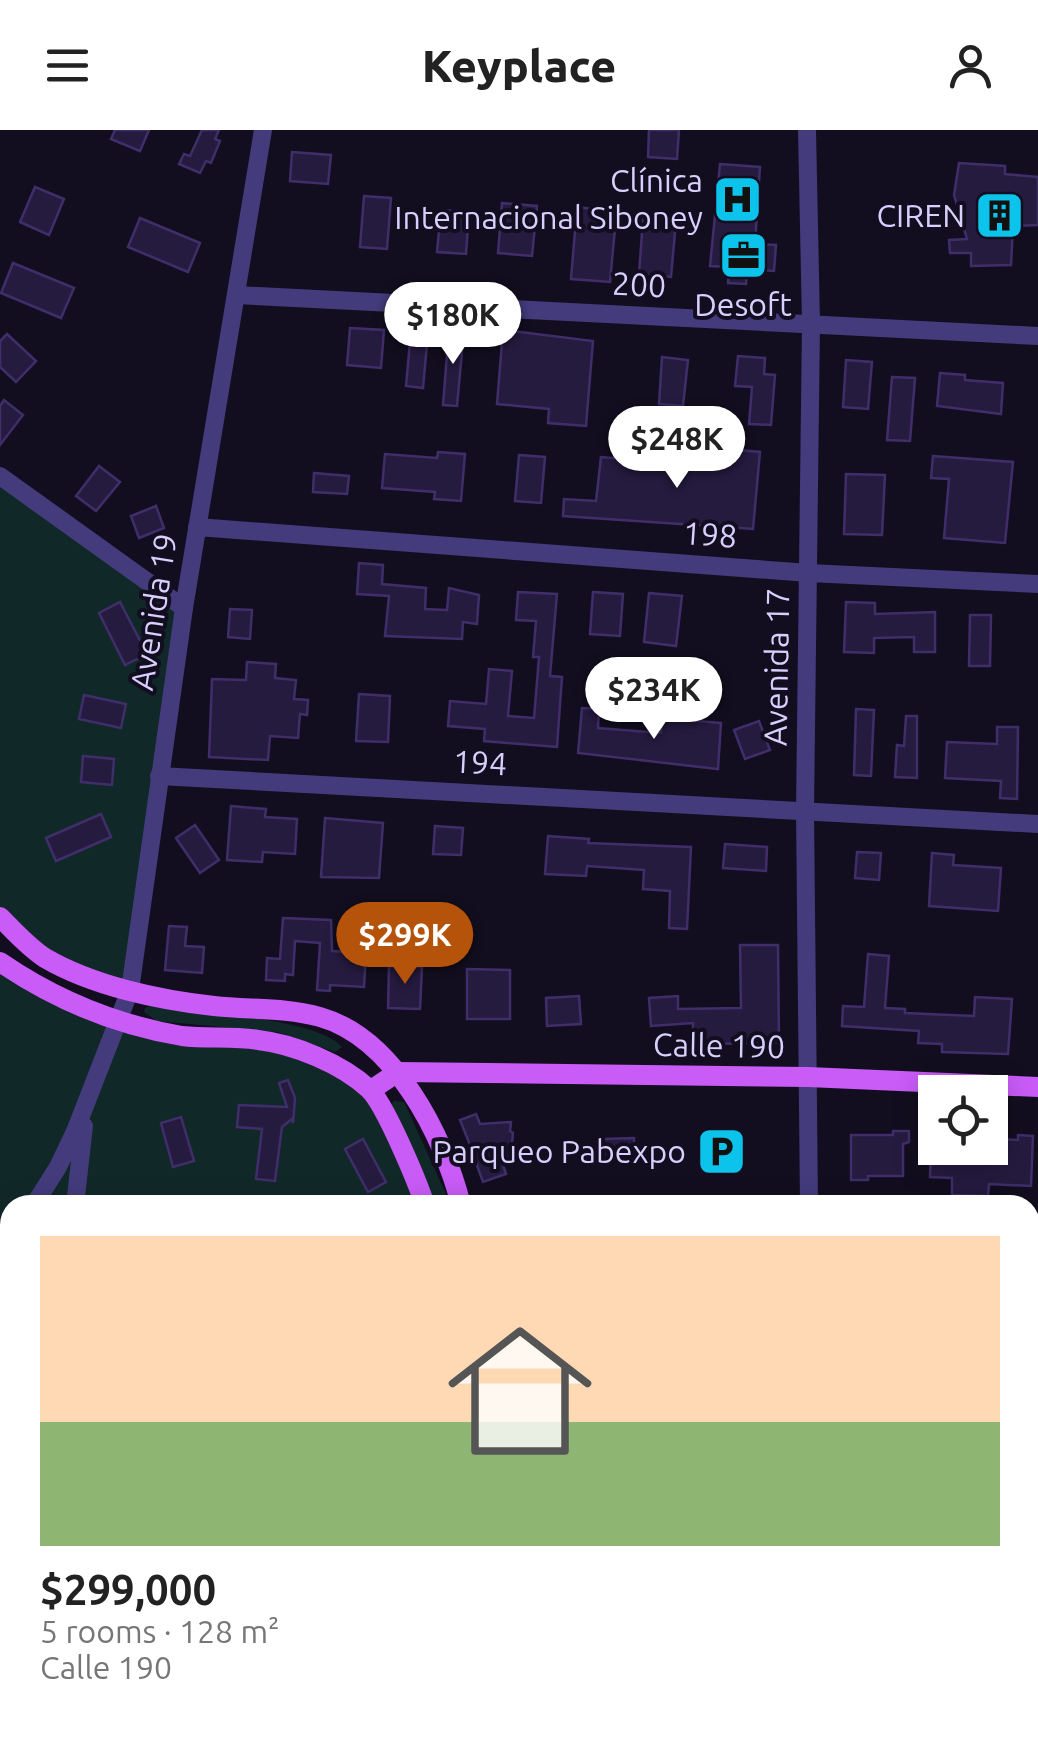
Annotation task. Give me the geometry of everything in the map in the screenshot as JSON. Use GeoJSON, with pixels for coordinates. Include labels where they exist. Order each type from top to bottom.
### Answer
{"type":"FeatureCollection","features":[{"type":"Feature","properties":{"kind":"main road"},"geometry":{"type":"LineString","coordinates":[[0,917],[44,957],[72,971],[130,990],[212,1006],[288,1010],[340,1025],[398,1072],[442,1151],[457,1195]]}},
{"type":"Feature","properties":{"kind":"main road"},"geometry":{"type":"LineString","coordinates":[[0,962],[72,1004],[119,1020],[183,1036],[262,1040],[307,1054],[371,1090],[404,1152],[420,1195]]}},
{"type":"Feature","properties":{"kind":"main road"},"geometry":{"type":"LineString","coordinates":[[371,1090],[398,1072]]}},
{"type":"Feature","properties":{"kind":"main road","name":"Calle 190"},"geometry":{"type":"LineString","coordinates":[[398,1072],[808,1077],[1038,1088]]}},
{"type":"Feature","properties":{"kind":"street","name":"Avenida 19"},"geometry":{"type":"LineString","coordinates":[[88,1097],[130,990],[184,608],[263,130]]}},
{"type":"Feature","properties":{"kind":"street","name":"Avenida 17"},"geometry":{"type":"LineString","coordinates":[[807,130],[811,324],[805,810],[808,1195]]}},
{"type":"Feature","properties":{"kind":"street","name":"200"},"geometry":{"type":"LineString","coordinates":[[237,294],[1038,336]]}},
{"type":"Feature","properties":{"kind":"street"},"geometry":{"type":"LineString","coordinates":[[0,476],[184,608]]}},
{"type":"Feature","properties":{"kind":"street","name":"198"},"geometry":{"type":"LineString","coordinates":[[198,527],[809,573],[1038,584]]}},
{"type":"Feature","properties":{"kind":"street","name":"194"},"geometry":{"type":"LineString","coordinates":[[159,776],[1038,824]]}},
{"type":"Feature","properties":{"kind":"street"},"geometry":{"type":"LineString","coordinates":[[40,1195],[58,1167],[88,1097]]}},
{"type":"Feature","properties":{"kind":"street"},"geometry":{"type":"LineString","coordinates":[[76,1195],[88,1097]]}},
{"type":"Feature","properties":{"kind":"green space"},"geometry":{"type":"Polygon","coordinates":[[[0,476],[184,608],[130,990],[72,971],[0,917],[0,476]]]}},
{"type":"Feature","properties":{"kind":"green space"},"geometry":{"type":"Polygon","coordinates":[[[0,962],[119,1020],[262,1040],[371,1090],[420,1195],[0,1195],[0,962]]]}},
{"type":"Feature","properties":{"kind":"green space"},"geometry":{"type":"Polygon","coordinates":[[[150,1006],[282,1023],[328,1037],[342,1047],[335,1052],[277,1032],[157,1021],[144,1012],[150,1006]]]}},
{"type":"Feature","properties":{"kind":"green space"},"geometry":{"type":"Polygon","coordinates":[[[394,1101],[404,1102],[446,1195],[430,1195],[391,1105],[394,1101]]]}},
{"type":"Feature","properties":{"kind":"building"},"geometry":{"type":"Polygon","coordinates":[[[115,130],[149,130],[140,151],[111,139],[115,130]]]}},
{"type":"Feature","properties":{"kind":"building"},"geometry":{"type":"Polygon","coordinates":[[[202,130],[219,130],[215,139],[220,141],[211,163],[206,161],[200,173],[179,164],[184,154],[190,156],[202,130]]]}},
{"type":"Feature","properties":{"kind":"building"},"geometry":{"type":"Polygon","coordinates":[[[649,130],[679,130],[677,159],[648,157],[649,130]]]}},
{"type":"Feature","properties":{"kind":"building"},"geometry":{"type":"Polygon","coordinates":[[[292,152],[331,155],[328,184],[290,181],[292,152]]]}},
{"type":"Feature","properties":{"kind":"building","name":"CIREN"},"geometry":{"type":"Polygon","coordinates":[[[959,163],[1005,166],[1005,174],[1038,177],[1038,225],[1013,226],[1011,265],[971,266],[971,253],[950,253],[949,240],[967,239],[954,195],[959,163]]]}},
{"type":"Feature","properties":{"kind":"building"},"geometry":{"type":"Polygon","coordinates":[[[720,164],[760,167],[755,244],[776,245],[774,271],[747,269],[746,284],[728,283],[729,267],[710,266],[720,164]]]}},
{"type":"Feature","properties":{"kind":"building"},"geometry":{"type":"Polygon","coordinates":[[[35,187],[64,199],[49,235],[20,222],[35,187]]]}},
{"type":"Feature","properties":{"kind":"building"},"geometry":{"type":"Polygon","coordinates":[[[364,196],[391,198],[387,249],[360,247],[364,196]]]}},
{"type":"Feature","properties":{"kind":"building"},"geometry":{"type":"Polygon","coordinates":[[[502,203],[537,206],[532,256],[498,253],[502,203]]]}},
{"type":"Feature","properties":{"kind":"building"},"geometry":{"type":"Polygon","coordinates":[[[577,207],[594,209],[594,216],[616,218],[610,282],[571,279],[577,207]]]}},
{"type":"Feature","properties":{"kind":"building"},"geometry":{"type":"Polygon","coordinates":[[[441,210],[469,212],[466,254],[437,252],[441,210]]]}},
{"type":"Feature","properties":{"kind":"building"},"geometry":{"type":"Polygon","coordinates":[[[140,218],[200,243],[188,272],[128,247],[140,218]]]}},
{"type":"Feature","properties":{"kind":"building"},"geometry":{"type":"Polygon","coordinates":[[[643,219],[676,221],[671,277],[639,274],[643,219]]]}},
{"type":"Feature","properties":{"kind":"building"},"geometry":{"type":"Polygon","coordinates":[[[13,263],[74,288],[61,318],[1,293],[13,263]]]}},
{"type":"Feature","properties":{"kind":"building"},"geometry":{"type":"Polygon","coordinates":[[[350,328],[384,330],[381,368],[347,365],[350,328]]]}},
{"type":"Feature","properties":{"kind":"building"},"geometry":{"type":"Polygon","coordinates":[[[449,329],[464,330],[457,406],[443,405],[449,329]]]}},
{"type":"Feature","properties":{"kind":"building"},"geometry":{"type":"Polygon","coordinates":[[[503,330],[593,341],[586,426],[548,423],[549,409],[497,404],[503,330]]]}},
{"type":"Feature","properties":{"kind":"building"},"geometry":{"type":"Polygon","coordinates":[[[411,331],[428,333],[423,388],[406,386],[411,331]]]}},
{"type":"Feature","properties":{"kind":"building"},"geometry":{"type":"Polygon","coordinates":[[[7,334],[36,361],[16,382],[0,367],[0,341],[7,334]]]}},
{"type":"Feature","properties":{"kind":"building"},"geometry":{"type":"Polygon","coordinates":[[[738,356],[765,358],[764,374],[775,375],[771,425],[749,424],[752,387],[735,386],[738,356]]]}},
{"type":"Feature","properties":{"kind":"building"},"geometry":{"type":"Polygon","coordinates":[[[662,357],[688,360],[683,406],[659,404],[662,357]]]}},
{"type":"Feature","properties":{"kind":"building"},"geometry":{"type":"Polygon","coordinates":[[[846,360],[872,362],[868,409],[843,407],[846,360]]]}},
{"type":"Feature","properties":{"kind":"building"},"geometry":{"type":"Polygon","coordinates":[[[940,373],[1003,383],[1001,414],[937,406],[940,373]]]}},
{"type":"Feature","properties":{"kind":"building"},"geometry":{"type":"Polygon","coordinates":[[[892,377],[915,378],[910,441],[887,440],[892,377]]]}},
{"type":"Feature","properties":{"kind":"building"},"geometry":{"type":"Polygon","coordinates":[[[4,400],[23,415],[0,445],[0,406],[4,400]]]}},
{"type":"Feature","properties":{"kind":"building"},"geometry":{"type":"Polygon","coordinates":[[[695,446],[760,452],[753,529],[563,516],[564,499],[596,501],[601,457],[693,465],[695,446]]]}},
{"type":"Feature","properties":{"kind":"building"},"geometry":{"type":"Polygon","coordinates":[[[438,452],[465,454],[461,501],[434,499],[435,492],[382,488],[385,454],[437,458],[438,452]]]}},
{"type":"Feature","properties":{"kind":"building"},"geometry":{"type":"Polygon","coordinates":[[[519,455],[545,457],[541,503],[515,501],[519,455]]]}},
{"type":"Feature","properties":{"kind":"building"},"geometry":{"type":"Polygon","coordinates":[[[933,456],[1013,462],[1005,543],[944,538],[949,479],[931,478],[933,456]]]}},
{"type":"Feature","properties":{"kind":"building"},"geometry":{"type":"Polygon","coordinates":[[[99,466],[120,482],[96,511],[76,496],[99,466]]]}},
{"type":"Feature","properties":{"kind":"building"},"geometry":{"type":"Polygon","coordinates":[[[314,473],[349,476],[347,494],[313,492],[314,473]]]}},
{"type":"Feature","properties":{"kind":"building"},"geometry":{"type":"Polygon","coordinates":[[[846,474],[885,475],[882,535],[844,534],[846,474]]]}},
{"type":"Feature","properties":{"kind":"building"},"geometry":{"type":"Polygon","coordinates":[[[156,506],[164,528],[139,538],[131,516],[156,506]]]}},
{"type":"Feature","properties":{"kind":"building"},"geometry":{"type":"Polygon","coordinates":[[[359,563],[383,565],[382,584],[426,588],[425,609],[447,610],[449,588],[479,595],[477,624],[463,622],[462,639],[385,636],[389,596],[357,594],[359,563]]]}},
{"type":"Feature","properties":{"kind":"building"},"geometry":{"type":"Polygon","coordinates":[[[518,592],[557,594],[550,676],[562,677],[557,747],[484,741],[485,729],[448,726],[450,701],[486,704],[489,669],[512,671],[508,716],[534,718],[539,657],[533,657],[536,621],[516,620],[518,592]]]}},
{"type":"Feature","properties":{"kind":"building"},"geometry":{"type":"Polygon","coordinates":[[[593,592],[623,594],[620,636],[590,634],[593,592]]]}},
{"type":"Feature","properties":{"kind":"building"},"geometry":{"type":"Polygon","coordinates":[[[649,593],[682,596],[676,646],[644,642],[649,593]]]}},
{"type":"Feature","properties":{"kind":"building"},"geometry":{"type":"Polygon","coordinates":[[[120,602],[147,654],[125,665],[99,613],[120,602]]]}},
{"type":"Feature","properties":{"kind":"building"},"geometry":{"type":"Polygon","coordinates":[[[846,602],[875,603],[875,614],[935,612],[935,652],[914,652],[914,637],[874,638],[874,653],[844,652],[846,602]]]}},
{"type":"Feature","properties":{"kind":"building"},"geometry":{"type":"Polygon","coordinates":[[[230,609],[252,610],[250,639],[228,637],[230,609]]]}},
{"type":"Feature","properties":{"kind":"building"},"geometry":{"type":"Polygon","coordinates":[[[970,615],[991,615],[990,666],[969,666],[970,615]]]}},
{"type":"Feature","properties":{"kind":"building"},"geometry":{"type":"Polygon","coordinates":[[[247,662],[276,664],[275,678],[296,680],[294,699],[308,700],[307,715],[300,714],[298,738],[270,736],[268,760],[209,757],[212,679],[246,680],[247,662]]]}},
{"type":"Feature","properties":{"kind":"building"},"geometry":{"type":"Polygon","coordinates":[[[359,694],[390,696],[388,742],[356,741],[359,694]]]}},
{"type":"Feature","properties":{"kind":"building"},"geometry":{"type":"Polygon","coordinates":[[[84,695],[126,704],[121,728],[79,719],[84,695]]]}},
{"type":"Feature","properties":{"kind":"building"},"geometry":{"type":"Polygon","coordinates":[[[582,708],[599,709],[598,728],[661,733],[662,718],[721,723],[718,769],[578,753],[582,708]]]}},
{"type":"Feature","properties":{"kind":"building"},"geometry":{"type":"Polygon","coordinates":[[[856,709],[874,710],[871,776],[854,775],[856,709]]]}},
{"type":"Feature","properties":{"kind":"building"},"geometry":{"type":"Polygon","coordinates":[[[906,716],[917,716],[917,778],[895,777],[897,745],[904,746],[906,716]]]}},
{"type":"Feature","properties":{"kind":"building"},"geometry":{"type":"Polygon","coordinates":[[[759,721],[770,750],[745,759],[734,730],[759,721]]]}},
{"type":"Feature","properties":{"kind":"building"},"geometry":{"type":"Polygon","coordinates":[[[997,727],[1018,727],[1017,799],[1000,798],[1001,781],[945,778],[947,742],[997,744],[997,727]]]}},
{"type":"Feature","properties":{"kind":"building"},"geometry":{"type":"Polygon","coordinates":[[[83,756],[114,759],[112,785],[81,782],[83,756]]]}},
{"type":"Feature","properties":{"kind":"building"},"geometry":{"type":"Polygon","coordinates":[[[231,806],[266,809],[265,817],[297,819],[295,854],[263,852],[262,862],[227,860],[231,806]]]}},
{"type":"Feature","properties":{"kind":"building"},"geometry":{"type":"Polygon","coordinates":[[[101,814],[111,837],[56,861],[46,838],[101,814]]]}},
{"type":"Feature","properties":{"kind":"building"},"geometry":{"type":"Polygon","coordinates":[[[325,818],[383,823],[379,878],[321,877],[325,818]]]}},
{"type":"Feature","properties":{"kind":"building"},"geometry":{"type":"Polygon","coordinates":[[[195,825],[219,860],[200,873],[176,838],[195,825]]]}},
{"type":"Feature","properties":{"kind":"building"},"geometry":{"type":"Polygon","coordinates":[[[435,826],[463,828],[461,855],[433,854],[435,826]]]}},
{"type":"Feature","properties":{"kind":"building"},"geometry":{"type":"Polygon","coordinates":[[[548,836],[589,839],[588,843],[691,847],[687,929],[669,928],[670,891],[643,889],[644,870],[587,866],[586,876],[545,874],[548,836]]]}},
{"type":"Feature","properties":{"kind":"building"},"geometry":{"type":"Polygon","coordinates":[[[725,844],[767,847],[766,871],[723,868],[725,844]]]}},
{"type":"Feature","properties":{"kind":"building"},"geometry":{"type":"Polygon","coordinates":[[[857,852],[881,853],[879,880],[855,878],[857,852]]]}},
{"type":"Feature","properties":{"kind":"building"},"geometry":{"type":"Polygon","coordinates":[[[932,853],[954,855],[953,865],[1001,868],[998,911],[929,906],[932,853]]]}},
{"type":"Feature","properties":{"kind":"building"},"geometry":{"type":"Polygon","coordinates":[[[283,918],[331,920],[332,951],[366,953],[364,987],[330,985],[330,991],[317,990],[320,943],[295,941],[293,975],[285,974],[285,981],[266,980],[267,958],[280,959],[283,918]]]}},
{"type":"Feature","properties":{"kind":"building"},"geometry":{"type":"Polygon","coordinates":[[[169,926],[187,927],[185,946],[204,947],[202,973],[165,970],[169,926]]]}},
{"type":"Feature","properties":{"kind":"building"},"geometry":{"type":"Polygon","coordinates":[[[740,945],[778,945],[779,1043],[693,1044],[693,1023],[651,1026],[649,998],[678,996],[678,1009],[741,1008],[740,945]]]}},
{"type":"Feature","properties":{"kind":"building"},"geometry":{"type":"Polygon","coordinates":[[[868,954],[889,956],[885,1008],[905,1009],[905,1013],[974,1016],[975,997],[1012,999],[1008,1054],[942,1052],[942,1044],[918,1043],[919,1031],[842,1026],[843,1006],[864,1007],[868,954]]]}},
{"type":"Feature","properties":{"kind":"building"},"geometry":{"type":"Polygon","coordinates":[[[389,966],[422,967],[420,1009],[388,1008],[389,966]]]}},
{"type":"Feature","properties":{"kind":"building"},"geometry":{"type":"Polygon","coordinates":[[[467,969],[510,970],[510,1019],[467,1019],[467,969]]]}},
{"type":"Feature","properties":{"kind":"building"},"geometry":{"type":"Polygon","coordinates":[[[579,996],[581,1024],[547,1026],[546,998],[579,996]]]}},
{"type":"Feature","properties":{"kind":"building"},"geometry":{"type":"Polygon","coordinates":[[[288,1080],[295,1098],[293,1123],[292,1119],[282,1127],[275,1181],[256,1179],[262,1129],[237,1127],[239,1105],[287,1107],[279,1083],[288,1080]]]}},
{"type":"Feature","properties":{"kind":"building"},"geometry":{"type":"Polygon","coordinates":[[[476,1114],[480,1124],[511,1122],[513,1133],[511,1155],[501,1159],[506,1174],[483,1182],[475,1160],[471,1162],[467,1152],[472,1150],[460,1120],[476,1114]]]}},
{"type":"Feature","properties":{"kind":"building"},"geometry":{"type":"Polygon","coordinates":[[[181,1117],[194,1161],[173,1167],[161,1123],[181,1117]]]}},
{"type":"Feature","properties":{"kind":"building"},"geometry":{"type":"Polygon","coordinates":[[[893,1131],[909,1131],[909,1142],[903,1144],[903,1176],[851,1180],[851,1135],[893,1135],[893,1131]]]}},
{"type":"Feature","properties":{"kind":"building"},"geometry":{"type":"Polygon","coordinates":[[[1018,1135],[1033,1136],[1031,1186],[989,1184],[988,1195],[952,1195],[952,1178],[930,1177],[930,1165],[1008,1165],[1008,1139],[1018,1140],[1018,1135]]]}},
{"type":"Feature","properties":{"kind":"building"},"geometry":{"type":"Polygon","coordinates":[[[634,1138],[634,1159],[603,1160],[603,1139],[634,1138]]]}},
{"type":"Feature","properties":{"kind":"building"},"geometry":{"type":"Polygon","coordinates":[[[363,1139],[386,1182],[368,1192],[345,1149],[363,1139]]]}},
{"type":"Feature","properties":{"kind":"place","name":"Clínica Internacional Siboney"},"geometry":{"type":"Point","coordinates":[738,199]}},
{"type":"Feature","properties":{"kind":"place","name":"CIREN"},"geometry":{"type":"Point","coordinates":[1000,216]}},
{"type":"Feature","properties":{"kind":"place","name":"Desoft"},"geometry":{"type":"Point","coordinates":[743,255]}},
{"type":"Feature","properties":{"kind":"place","name":"Parqueo Pabexpo"},"geometry":{"type":"Point","coordinates":[721,1152]}}]}
